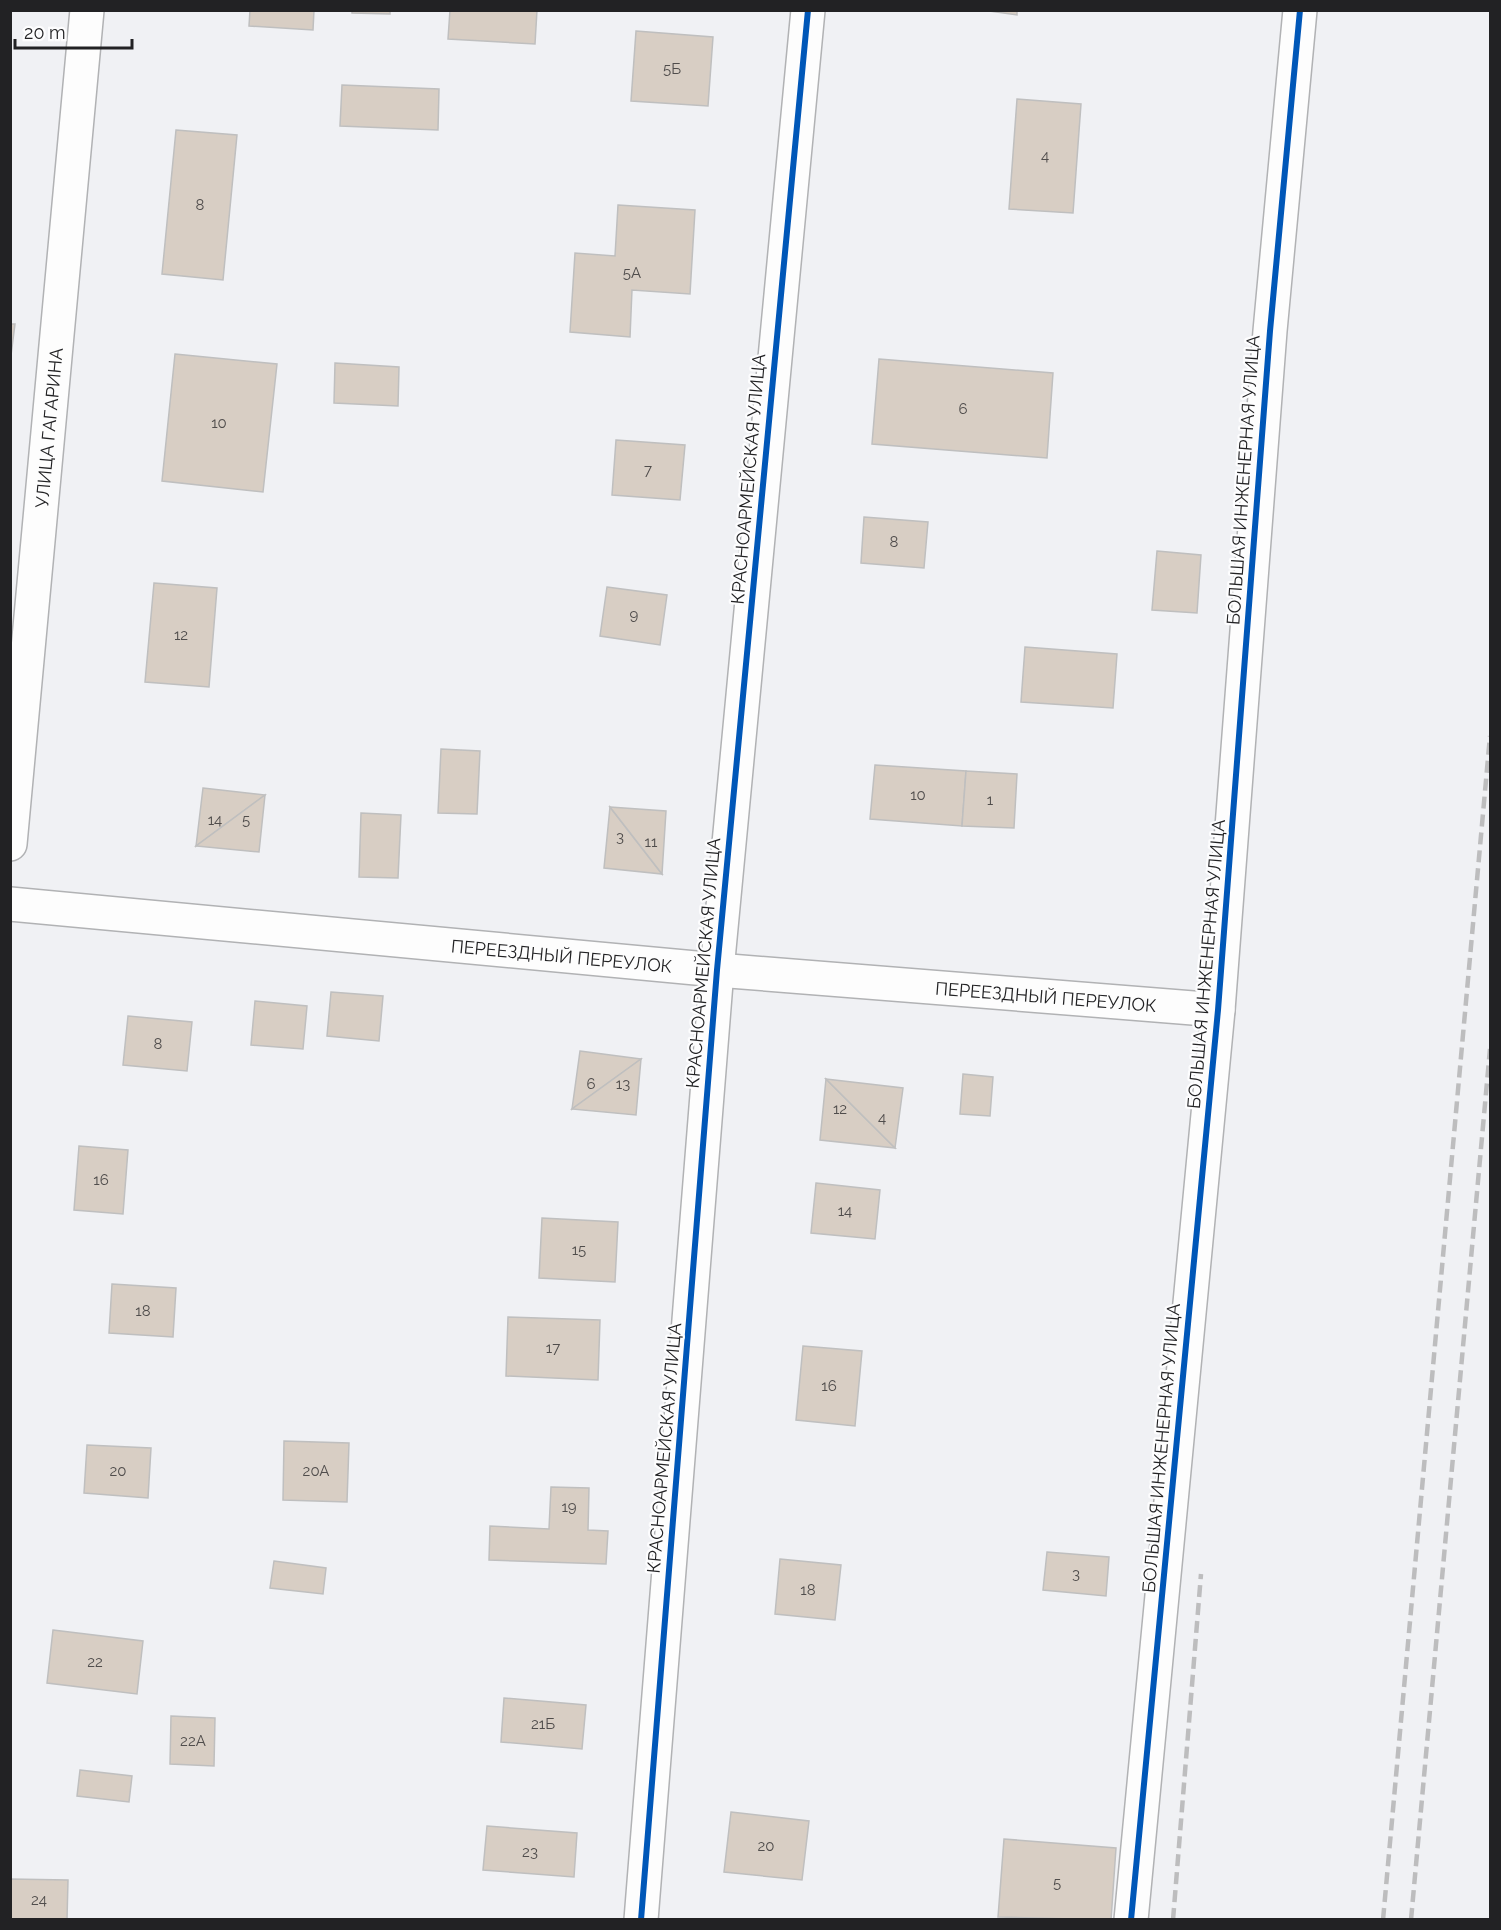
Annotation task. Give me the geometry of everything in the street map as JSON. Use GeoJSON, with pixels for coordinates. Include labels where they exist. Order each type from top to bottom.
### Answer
{"type":"FeatureCollection","features":[{"type":"Feature","properties":{"kind":"street","name":"УЛИЦА ГАГАРИНА"},"geometry":{"type":"LineString","coordinates":[[10,843],[87,10]]}},
{"type":"Feature","properties":{"kind":"street","name":"КРАСНОАРМЕЙСКАЯ УЛИЦА"},"geometry":{"type":"LineString","coordinates":[[641,1920],[717,970],[808,10]]}},
{"type":"Feature","properties":{"kind":"street","name":"БОЛЬШАЯ ИНЖЕНЕРНАЯ УЛИЦА"},"geometry":{"type":"LineString","coordinates":[[1131,1920],[1218,1010],[1270,331],[1299,10]]}},
{"type":"Feature","properties":{"kind":"street","name":"ПЕРЕЕЗДНЫЙ ПЕРЕУЛОК"},"geometry":{"type":"LineString","coordinates":[[10,904],[717,970],[1218,1010]]}},
{"type":"Feature","properties":{"kind":"building"},"geometry":{"type":"Polygon","coordinates":[[[250,10],[314,10],[313,30],[249,26],[250,10]]]}},
{"type":"Feature","properties":{"kind":"building"},"geometry":{"type":"Polygon","coordinates":[[[352,10],[390,10],[390,14],[352,13],[352,10]]]}},
{"type":"Feature","properties":{"kind":"building"},"geometry":{"type":"Polygon","coordinates":[[[450,10],[537,10],[535,44],[448,39],[450,10]]]}},
{"type":"Feature","properties":{"kind":"building"},"geometry":{"type":"Polygon","coordinates":[[[982,10],[1017,10],[1017,15],[982,10]]]}},
{"type":"Feature","properties":{"kind":"building"},"geometry":{"type":"Polygon","coordinates":[[[636,31],[713,37],[708,106],[631,101],[636,31]]]}},
{"type":"Feature","properties":{"kind":"building"},"geometry":{"type":"Polygon","coordinates":[[[342,85],[439,89],[438,130],[340,126],[342,85]]]}},
{"type":"Feature","properties":{"kind":"building"},"geometry":{"type":"Polygon","coordinates":[[[1017,99],[1081,104],[1073,213],[1009,209],[1017,99]]]}},
{"type":"Feature","properties":{"kind":"building"},"geometry":{"type":"Polygon","coordinates":[[[176,130],[237,135],[223,280],[162,274],[176,130]]]}},
{"type":"Feature","properties":{"kind":"building"},"geometry":{"type":"Polygon","coordinates":[[[618,205],[695,210],[690,294],[632,290],[630,337],[570,332],[575,253],[615,256],[618,205]]]}},
{"type":"Feature","properties":{"kind":"building"},"geometry":{"type":"Polygon","coordinates":[[[10,324],[15,324],[10,363],[10,324]]]}},
{"type":"Feature","properties":{"kind":"building"},"geometry":{"type":"Polygon","coordinates":[[[175,354],[277,364],[263,492],[162,481],[175,354]]]}},
{"type":"Feature","properties":{"kind":"building"},"geometry":{"type":"Polygon","coordinates":[[[879,359],[1053,373],[1047,458],[872,444],[879,359]]]}},
{"type":"Feature","properties":{"kind":"building"},"geometry":{"type":"Polygon","coordinates":[[[335,363],[399,367],[398,406],[334,403],[335,363]]]}},
{"type":"Feature","properties":{"kind":"building"},"geometry":{"type":"Polygon","coordinates":[[[616,440],[685,445],[680,500],[612,495],[616,440]]]}},
{"type":"Feature","properties":{"kind":"building"},"geometry":{"type":"Polygon","coordinates":[[[864,517],[928,522],[924,568],[861,563],[864,517]]]}},
{"type":"Feature","properties":{"kind":"building"},"geometry":{"type":"Polygon","coordinates":[[[1157,551],[1201,555],[1197,613],[1152,610],[1157,551]]]}},
{"type":"Feature","properties":{"kind":"building"},"geometry":{"type":"Polygon","coordinates":[[[154,583],[217,588],[209,687],[145,682],[154,583]]]}},
{"type":"Feature","properties":{"kind":"building"},"geometry":{"type":"Polygon","coordinates":[[[607,587],[667,595],[660,645],[600,636],[607,587]]]}},
{"type":"Feature","properties":{"kind":"building"},"geometry":{"type":"Polygon","coordinates":[[[1025,647],[1117,654],[1113,708],[1021,702],[1025,647]]]}},
{"type":"Feature","properties":{"kind":"building"},"geometry":{"type":"Polygon","coordinates":[[[441,749],[480,751],[477,814],[438,813],[441,749]]]}},
{"type":"Feature","properties":{"kind":"building"},"geometry":{"type":"Polygon","coordinates":[[[875,765],[966,771],[962,826],[870,819],[875,765]]]}},
{"type":"Feature","properties":{"kind":"building"},"geometry":{"type":"Polygon","coordinates":[[[966,771],[1017,774],[1014,828],[962,826],[966,771]]]}},
{"type":"Feature","properties":{"kind":"building"},"geometry":{"type":"Polygon","coordinates":[[[203,788],[265,795],[196,846],[203,788]]]}},
{"type":"Feature","properties":{"kind":"building"},"geometry":{"type":"Polygon","coordinates":[[[265,795],[259,852],[196,846],[265,795]]]}},
{"type":"Feature","properties":{"kind":"building"},"geometry":{"type":"Polygon","coordinates":[[[610,807],[662,874],[604,868],[610,807]]]}},
{"type":"Feature","properties":{"kind":"building"},"geometry":{"type":"Polygon","coordinates":[[[610,807],[666,811],[662,874],[610,807]]]}},
{"type":"Feature","properties":{"kind":"building"},"geometry":{"type":"Polygon","coordinates":[[[361,813],[401,815],[398,878],[359,877],[361,813]]]}},
{"type":"Feature","properties":{"kind":"building"},"geometry":{"type":"Polygon","coordinates":[[[331,992],[383,996],[379,1041],[327,1036],[331,992]]]}},
{"type":"Feature","properties":{"kind":"building"},"geometry":{"type":"Polygon","coordinates":[[[255,1001],[307,1006],[303,1049],[251,1045],[255,1001]]]}},
{"type":"Feature","properties":{"kind":"building"},"geometry":{"type":"Polygon","coordinates":[[[128,1016],[192,1022],[187,1071],[123,1065],[128,1016]]]}},
{"type":"Feature","properties":{"kind":"building"},"geometry":{"type":"Polygon","coordinates":[[[580,1051],[641,1059],[572,1109],[580,1051]]]}},
{"type":"Feature","properties":{"kind":"building"},"geometry":{"type":"Polygon","coordinates":[[[641,1059],[636,1115],[572,1109],[641,1059]]]}},
{"type":"Feature","properties":{"kind":"building"},"geometry":{"type":"Polygon","coordinates":[[[963,1074],[993,1077],[990,1116],[960,1114],[963,1074]]]}},
{"type":"Feature","properties":{"kind":"building"},"geometry":{"type":"Polygon","coordinates":[[[826,1079],[895,1148],[820,1140],[826,1079]]]}},
{"type":"Feature","properties":{"kind":"building"},"geometry":{"type":"Polygon","coordinates":[[[826,1079],[903,1088],[895,1148],[826,1079]]]}},
{"type":"Feature","properties":{"kind":"building"},"geometry":{"type":"Polygon","coordinates":[[[79,1146],[128,1150],[123,1214],[74,1210],[79,1146]]]}},
{"type":"Feature","properties":{"kind":"building"},"geometry":{"type":"Polygon","coordinates":[[[816,1183],[880,1190],[875,1239],[811,1233],[816,1183]]]}},
{"type":"Feature","properties":{"kind":"building"},"geometry":{"type":"Polygon","coordinates":[[[542,1218],[618,1222],[615,1282],[539,1278],[542,1218]]]}},
{"type":"Feature","properties":{"kind":"building"},"geometry":{"type":"Polygon","coordinates":[[[112,1284],[176,1288],[173,1337],[109,1333],[112,1284]]]}},
{"type":"Feature","properties":{"kind":"building"},"geometry":{"type":"Polygon","coordinates":[[[508,1317],[600,1320],[598,1380],[506,1376],[508,1317]]]}},
{"type":"Feature","properties":{"kind":"building"},"geometry":{"type":"Polygon","coordinates":[[[803,1346],[862,1351],[855,1426],[796,1420],[803,1346]]]}},
{"type":"Feature","properties":{"kind":"building"},"geometry":{"type":"Polygon","coordinates":[[[284,1441],[349,1443],[347,1502],[283,1500],[284,1441]]]}},
{"type":"Feature","properties":{"kind":"building"},"geometry":{"type":"Polygon","coordinates":[[[87,1445],[151,1448],[148,1498],[84,1493],[87,1445]]]}},
{"type":"Feature","properties":{"kind":"building"},"geometry":{"type":"Polygon","coordinates":[[[551,1487],[589,1488],[588,1530],[608,1531],[606,1564],[489,1560],[490,1526],[549,1529],[551,1487]]]}},
{"type":"Feature","properties":{"kind":"building"},"geometry":{"type":"Polygon","coordinates":[[[1047,1552],[1109,1557],[1106,1596],[1043,1590],[1047,1552]]]}},
{"type":"Feature","properties":{"kind":"building"},"geometry":{"type":"Polygon","coordinates":[[[780,1559],[841,1565],[835,1620],[775,1614],[780,1559]]]}},
{"type":"Feature","properties":{"kind":"building"},"geometry":{"type":"Polygon","coordinates":[[[274,1561],[326,1568],[323,1594],[270,1588],[274,1561]]]}},
{"type":"Feature","properties":{"kind":"building"},"geometry":{"type":"Polygon","coordinates":[[[53,1630],[143,1641],[137,1694],[47,1683],[53,1630]]]}},
{"type":"Feature","properties":{"kind":"building"},"geometry":{"type":"Polygon","coordinates":[[[504,1698],[586,1705],[582,1749],[501,1742],[504,1698]]]}},
{"type":"Feature","properties":{"kind":"building"},"geometry":{"type":"Polygon","coordinates":[[[171,1716],[215,1718],[214,1766],[170,1764],[171,1716]]]}},
{"type":"Feature","properties":{"kind":"building"},"geometry":{"type":"Polygon","coordinates":[[[80,1770],[132,1776],[129,1802],[77,1796],[80,1770]]]}},
{"type":"Feature","properties":{"kind":"building"},"geometry":{"type":"Polygon","coordinates":[[[731,1812],[809,1821],[802,1880],[724,1872],[731,1812]]]}},
{"type":"Feature","properties":{"kind":"building"},"geometry":{"type":"Polygon","coordinates":[[[487,1826],[577,1833],[574,1877],[483,1870],[487,1826]]]}},
{"type":"Feature","properties":{"kind":"building"},"geometry":{"type":"Polygon","coordinates":[[[1004,1839],[1116,1848],[1111,1920],[998,1917],[1004,1839]]]}},
{"type":"Feature","properties":{"kind":"building"},"geometry":{"type":"Polygon","coordinates":[[[10,1879],[68,1880],[67,1920],[10,1920],[10,1879]]]}},
{"type":"Feature","properties":{"kind":"railway"},"geometry":{"type":"LineString","coordinates":[[1383,1920],[1490,736]]}},
{"type":"Feature","properties":{"kind":"railway"},"geometry":{"type":"LineString","coordinates":[[1411,1920],[1490,1049]]}},
{"type":"Feature","properties":{"kind":"railway"},"geometry":{"type":"LineString","coordinates":[[1173,1920],[1201,1574]]}},
{"type":"Feature","properties":{"kind":"cycle path"},"geometry":{"type":"LineString","coordinates":[[641,1920],[717,970],[808,10]]}},
{"type":"Feature","properties":{"kind":"cycle path"},"geometry":{"type":"LineString","coordinates":[[1131,1920],[1218,1010],[1270,331],[1300,10]]}}]}
